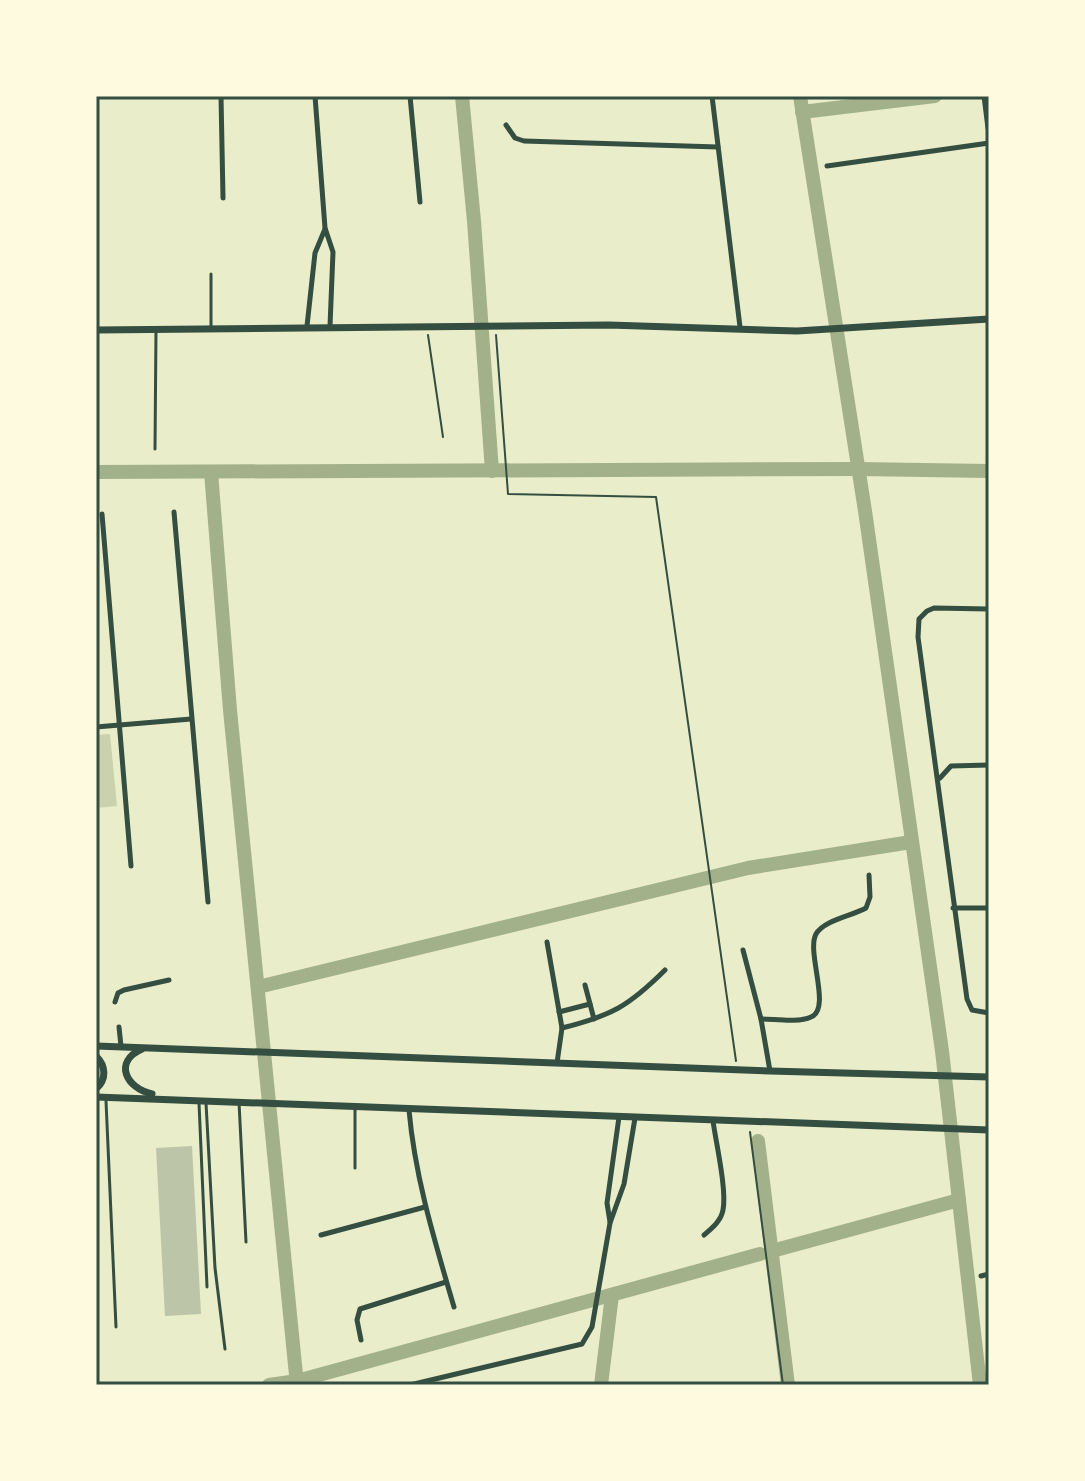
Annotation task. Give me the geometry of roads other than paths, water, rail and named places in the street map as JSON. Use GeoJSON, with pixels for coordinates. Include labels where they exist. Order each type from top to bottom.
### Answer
{"type":"FeatureCollection","features":[{"type":"Feature","properties":{"kind":"main road"},"geometry":{"type":"LineString","coordinates":[[985,100],[989,128]]}},
{"type":"Feature","properties":{"kind":"main road"},"geometry":{"type":"LineString","coordinates":[[96,330],[495,326],[740,327],[797,331],[989,319]]}},
{"type":"Feature","properties":{"kind":"main road"},"geometry":{"type":"LineString","coordinates":[[96,1046],[986,1077]]}},
{"type":"Feature","properties":{"kind":"main road"},"geometry":{"type":"LineString","coordinates":[[161,1047],[139,1050],[132,1054],[126,1067],[127,1079],[135,1089],[161,1097]]}},
{"type":"Feature","properties":{"kind":"main road"},"geometry":{"type":"LineString","coordinates":[[96,1056],[104,1072],[103,1080],[96,1089]]}},
{"type":"Feature","properties":{"kind":"main road"},"geometry":{"type":"LineString","coordinates":[[96,1097],[161,1097],[355,1108],[988,1130]]}},
{"type":"Feature","properties":{"kind":"street"},"geometry":{"type":"LineString","coordinates":[[221,96],[223,198]]}},
{"type":"Feature","properties":{"kind":"street"},"geometry":{"type":"LineString","coordinates":[[315,96],[325,228],[333,252],[330,326]]}},
{"type":"Feature","properties":{"kind":"street"},"geometry":{"type":"LineString","coordinates":[[410,96],[420,202]]}},
{"type":"Feature","properties":{"kind":"street"},"geometry":{"type":"LineString","coordinates":[[712,96],[740,327]]}},
{"type":"Feature","properties":{"kind":"street"},"geometry":{"type":"LineString","coordinates":[[506,125],[515,138],[534,142],[718,147]]}},
{"type":"Feature","properties":{"kind":"street"},"geometry":{"type":"LineString","coordinates":[[827,166],[989,143]]}},
{"type":"Feature","properties":{"kind":"street"},"geometry":{"type":"LineString","coordinates":[[307,326],[315,253],[325,228]]}},
{"type":"Feature","properties":{"kind":"street"},"geometry":{"type":"LineString","coordinates":[[174,512],[208,902]]}},
{"type":"Feature","properties":{"kind":"street"},"geometry":{"type":"LineString","coordinates":[[102,514],[131,866]]}},
{"type":"Feature","properties":{"kind":"street"},"geometry":{"type":"LineString","coordinates":[[989,609],[934,608],[919,619],[918,637],[967,999],[972,1010],[989,1013]]}},
{"type":"Feature","properties":{"kind":"street"},"geometry":{"type":"LineString","coordinates":[[96,727],[191,719]]}},
{"type":"Feature","properties":{"kind":"street"},"geometry":{"type":"LineString","coordinates":[[939,778],[951,766],[989,765]]}},
{"type":"Feature","properties":{"kind":"street"},"geometry":{"type":"LineString","coordinates":[[761,1019],[810,1018],[817,1013],[820,1002],[815,936],[822,926],[866,908],[870,897],[869,875]]}},
{"type":"Feature","properties":{"kind":"street"},"geometry":{"type":"LineString","coordinates":[[953,908],[989,908]]}},
{"type":"Feature","properties":{"kind":"street"},"geometry":{"type":"LineString","coordinates":[[547,942],[562,1028],[557,1063]]}},
{"type":"Feature","properties":{"kind":"street"},"geometry":{"type":"LineString","coordinates":[[743,950],[761,1019],[770,1071]]}},
{"type":"Feature","properties":{"kind":"street"},"geometry":{"type":"LineString","coordinates":[[562,1028],[629,1004],[665,970]]}},
{"type":"Feature","properties":{"kind":"street"},"geometry":{"type":"LineString","coordinates":[[115,1002],[118,993],[124,990],[169,980]]}},
{"type":"Feature","properties":{"kind":"street"},"geometry":{"type":"LineString","coordinates":[[585,985],[594,1019]]}},
{"type":"Feature","properties":{"kind":"street"},"geometry":{"type":"LineString","coordinates":[[559,1012],[590,1004]]}},
{"type":"Feature","properties":{"kind":"street"},"geometry":{"type":"LineString","coordinates":[[119,1027],[121,1046]]}},
{"type":"Feature","properties":{"kind":"street"},"geometry":{"type":"LineString","coordinates":[[409,1110],[413,1151],[425,1207],[454,1307]]}},
{"type":"Feature","properties":{"kind":"street"},"geometry":{"type":"LineString","coordinates":[[610,1223],[607,1203],[619,1117]]}},
{"type":"Feature","properties":{"kind":"street"},"geometry":{"type":"LineString","coordinates":[[410,1385],[582,1344],[588,1337],[610,1223],[624,1184],[635,1118]]}},
{"type":"Feature","properties":{"kind":"street"},"geometry":{"type":"LineString","coordinates":[[704,1235],[723,1212],[724,1199],[713,1121]]}},
{"type":"Feature","properties":{"kind":"street"},"geometry":{"type":"LineString","coordinates":[[321,1235],[425,1207]]}},
{"type":"Feature","properties":{"kind":"street"},"geometry":{"type":"LineString","coordinates":[[981,1276],[989,1274]]}},
{"type":"Feature","properties":{"kind":"street"},"geometry":{"type":"LineString","coordinates":[[361,1340],[357,1320],[360,1309],[446,1282]]}},
{"type":"Feature","properties":{"kind":"street"},"geometry":{"type":"LineString","coordinates":[[443,1377],[444,1385]]}},
{"type":"Feature","properties":{"kind":"lane"},"geometry":{"type":"LineString","coordinates":[[211,274],[211,328]]}},
{"type":"Feature","properties":{"kind":"lane"},"geometry":{"type":"LineString","coordinates":[[155,449],[156,329]]}},
{"type":"Feature","properties":{"kind":"lane"},"geometry":{"type":"LineString","coordinates":[[105,1097],[116,1327]]}},
{"type":"Feature","properties":{"kind":"lane"},"geometry":{"type":"LineString","coordinates":[[203,1100],[207,1287]]}},
{"type":"Feature","properties":{"kind":"lane"},"geometry":{"type":"LineString","coordinates":[[203,1100],[215,1268],[225,1349]]}},
{"type":"Feature","properties":{"kind":"lane"},"geometry":{"type":"LineString","coordinates":[[239,1101],[246,1242]]}},
{"type":"Feature","properties":{"kind":"lane"},"geometry":{"type":"LineString","coordinates":[[355,1108],[355,1168]]}},
{"type":"Feature","properties":{"kind":"waterway"},"geometry":{"type":"LineString","coordinates":[[462,96],[492,471]]}},
{"type":"Feature","properties":{"kind":"waterway"},"geometry":{"type":"LineString","coordinates":[[800,96],[865,511],[942,1051],[980,1385]]}},
{"type":"Feature","properties":{"kind":"waterway"},"geometry":{"type":"LineString","coordinates":[[802,112],[935,96]]}},
{"type":"Feature","properties":{"kind":"waterway"},"geometry":{"type":"LineString","coordinates":[[96,472],[989,471]]}},
{"type":"Feature","properties":{"kind":"waterway"},"geometry":{"type":"LineString","coordinates":[[211,472],[230,710],[297,1385]]}},
{"type":"Feature","properties":{"kind":"waterway"},"geometry":{"type":"LineString","coordinates":[[258,987],[748,868],[911,842]]}},
{"type":"Feature","properties":{"kind":"waterway"},"geometry":{"type":"LineString","coordinates":[[758,1141],[788,1385]]}},
{"type":"Feature","properties":{"kind":"waterway"},"geometry":{"type":"LineString","coordinates":[[772,1251],[959,1200]]}},
{"type":"Feature","properties":{"kind":"waterway"},"geometry":{"type":"LineString","coordinates":[[269,1385],[297,1381],[760,1254]]}},
{"type":"Feature","properties":{"kind":"waterway"},"geometry":{"type":"LineString","coordinates":[[601,1385],[612,1295]]}}]}
